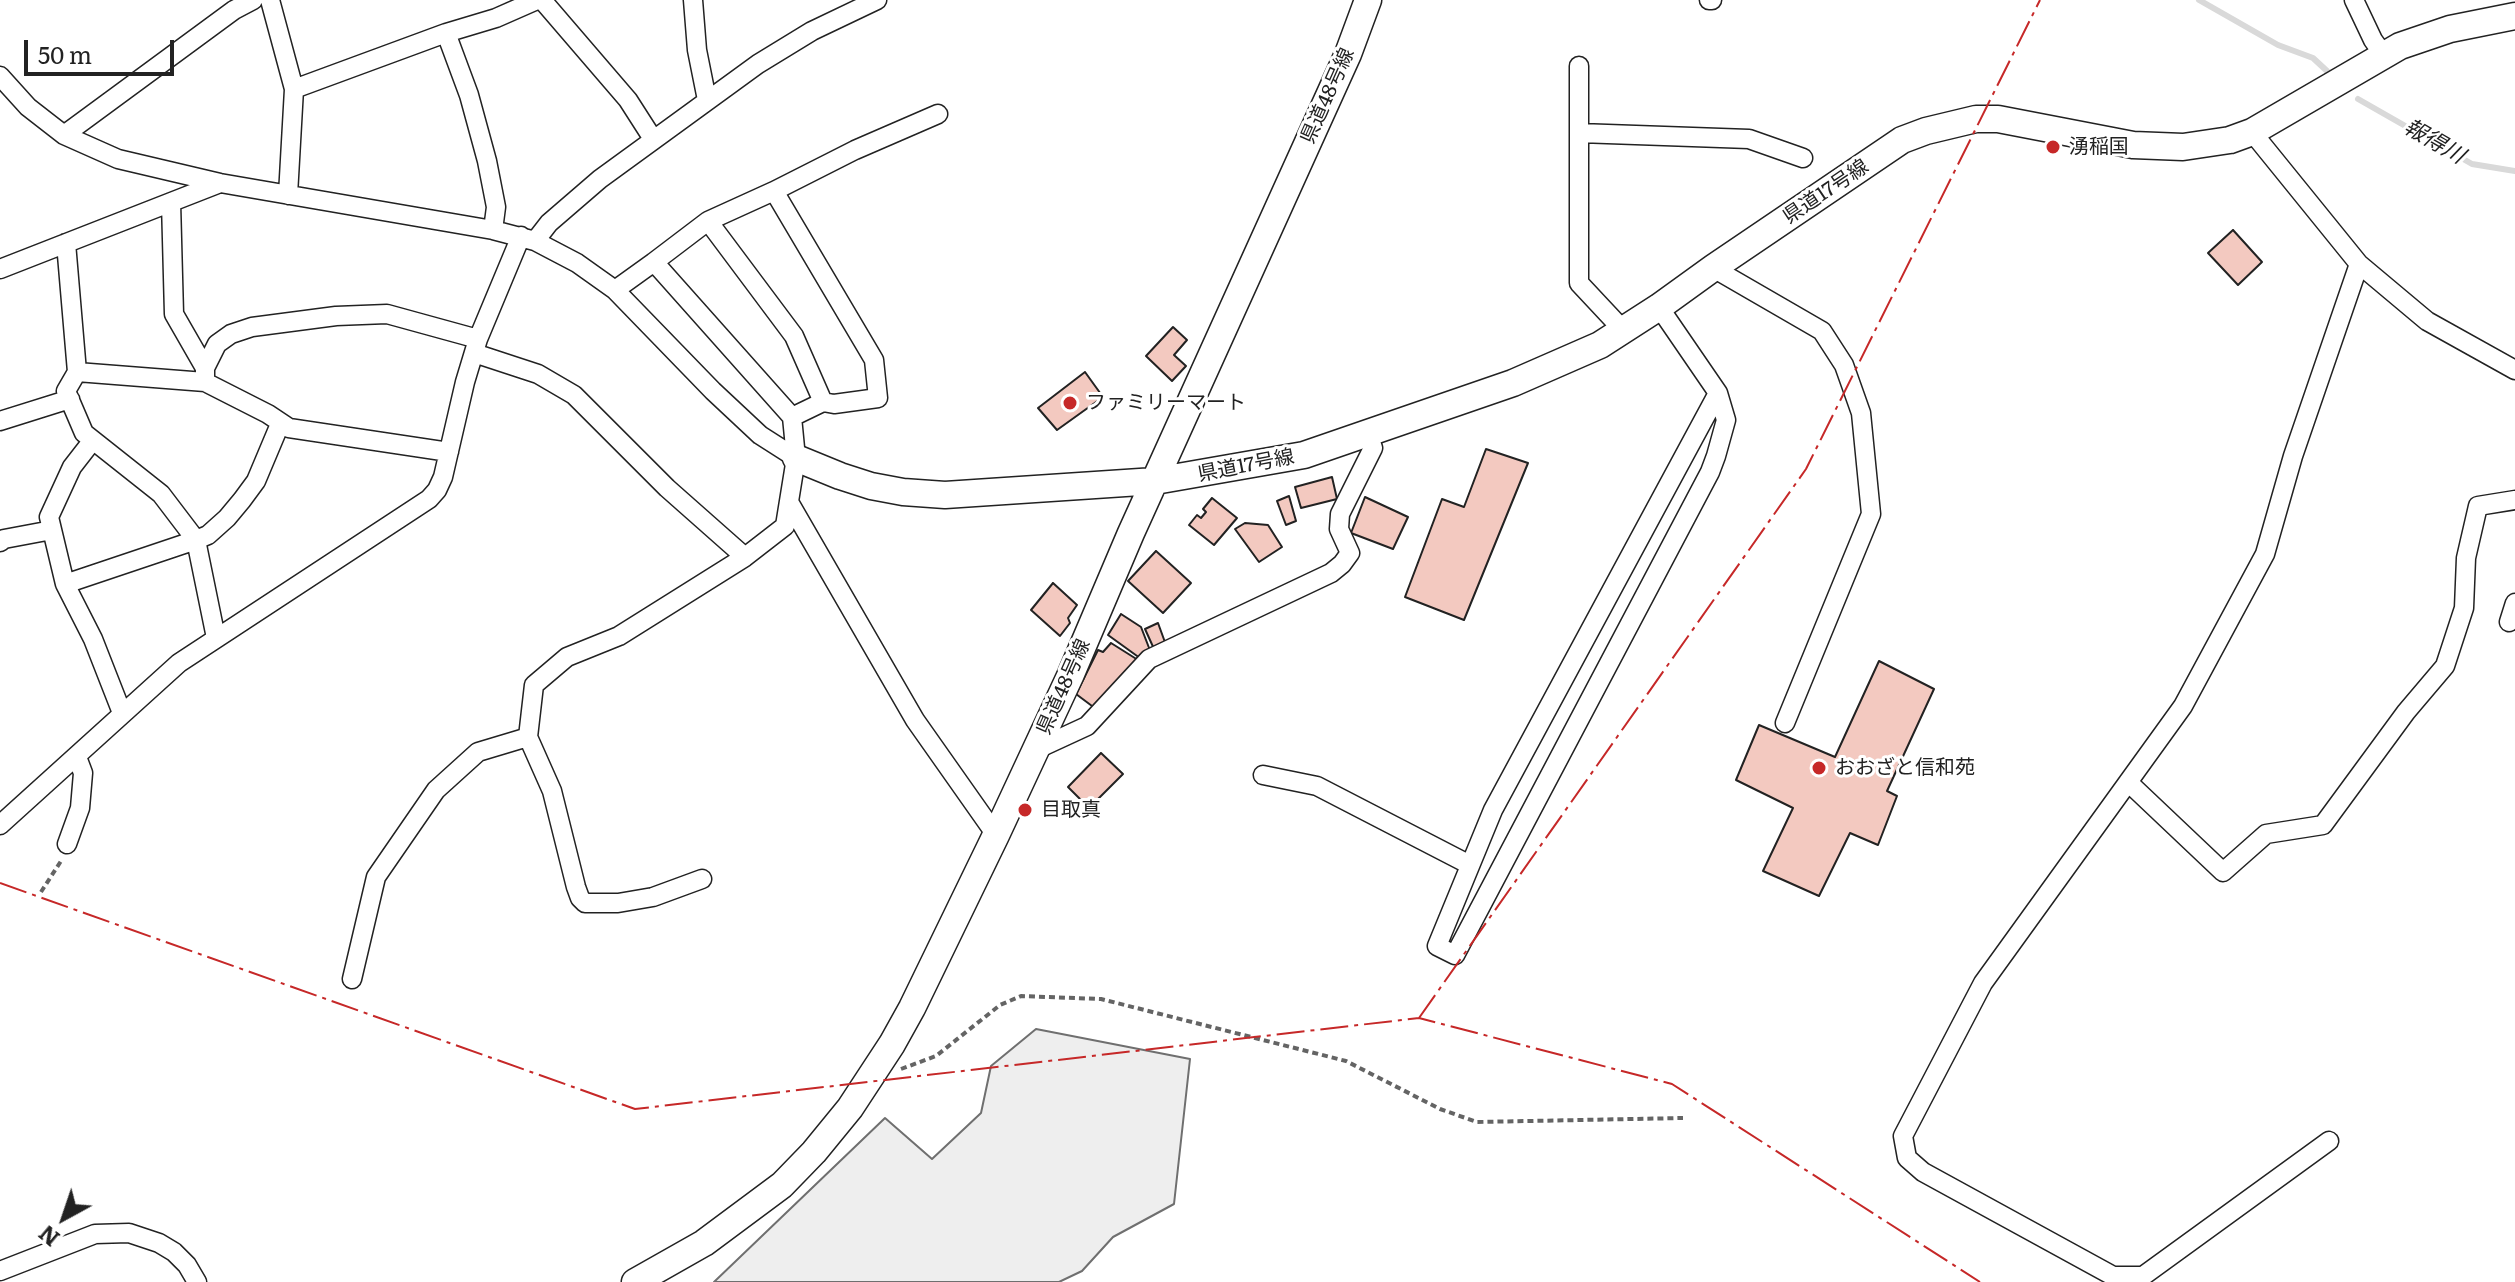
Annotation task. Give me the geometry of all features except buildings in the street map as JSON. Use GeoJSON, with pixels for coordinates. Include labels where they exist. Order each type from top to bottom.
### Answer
{"type":"FeatureCollection","features":[{"type":"Feature","properties":{"kind":"main road","name":"県道48号線"},"geometry":{"type":"LineString","coordinates":[[635,1282],[704,1243],[782,1185],[850,1108],[912,1008],[1035,750],[1348,54],[1368,0]]}},
{"type":"Feature","properties":{"kind":"main road","name":"県道17号線"},"geometry":{"type":"LineString","coordinates":[[796,458],[871,486],[917,493],[987,494],[1155,481],[1304,455],[1513,383],[1570,359],[1659,307],[1902,140],[1951,123],[1976,119],[1998,119],[2133,145],[2183,147],[2230,140],[2252,132],[2383,54],[2436,33],[2515,16]]}},
{"type":"Feature","properties":{"kind":"street"},"geometry":{"type":"LineString","coordinates":[[64,135],[234,10],[253,0]]}},
{"type":"Feature","properties":{"kind":"street"},"geometry":{"type":"LineString","coordinates":[[270,0],[294,89],[288,195]]}},
{"type":"Feature","properties":{"kind":"street"},"geometry":{"type":"LineString","coordinates":[[294,89],[540,0],[628,100],[653,139]]}},
{"type":"Feature","properties":{"kind":"street"},"geometry":{"type":"LineString","coordinates":[[693,0],[697,50],[707,100]]}},
{"type":"Feature","properties":{"kind":"street"},"geometry":{"type":"LineString","coordinates":[[0,825],[179,663],[429,499],[443,477],[476,346],[528,239],[589,187],[784,46],[877,0]]}},
{"type":"Feature","properties":{"kind":"street"},"geometry":{"type":"LineString","coordinates":[[2354,0],[2383,54]]}},
{"type":"Feature","properties":{"kind":"street"},"geometry":{"type":"LineString","coordinates":[[446,33],[469,95],[487,161],[496,207],[493,230]]}},
{"type":"Feature","properties":{"kind":"street"},"geometry":{"type":"LineString","coordinates":[[1579,66],[1579,283],[1623,330]]}},
{"type":"Feature","properties":{"kind":"street"},"geometry":{"type":"LineString","coordinates":[[0,76],[28,107],[64,135],[118,159],[220,183],[493,230],[528,239],[577,263],[615,290],[760,435],[796,458]]}},
{"type":"Feature","properties":{"kind":"street"},"geometry":{"type":"LineString","coordinates":[[615,290],[708,221],[938,114]]}},
{"type":"Feature","properties":{"kind":"street"},"geometry":{"type":"LineString","coordinates":[[2252,132],[2359,264],[2427,321],[2515,370]]}},
{"type":"Feature","properties":{"kind":"street"},"geometry":{"type":"LineString","coordinates":[[1579,133],[1749,139],[1803,158]]}},
{"type":"Feature","properties":{"kind":"street"},"geometry":{"type":"LineString","coordinates":[[0,269],[220,183]]}},
{"type":"Feature","properties":{"kind":"street"},"geometry":{"type":"LineString","coordinates":[[774,191],[874,360],[878,398],[834,404],[823,402],[792,417]]}},
{"type":"Feature","properties":{"kind":"street"},"geometry":{"type":"LineString","coordinates":[[171,202],[174,314],[205,375]]}},
{"type":"Feature","properties":{"kind":"street"},"geometry":{"type":"LineString","coordinates":[[708,221],[794,336],[823,402]]}},
{"type":"Feature","properties":{"kind":"street"},"geometry":{"type":"LineString","coordinates":[[66,243],[77,372],[66,391],[84,433],[161,494],[196,540],[216,638]]}},
{"type":"Feature","properties":{"kind":"street"},"geometry":{"type":"LineString","coordinates":[[654,262],[792,417],[796,458],[785,526],[745,557],[619,636],[567,657],[534,685],[528,737],[552,791],[576,887],[585,903],[618,903],[653,897],[702,879]]}},
{"type":"Feature","properties":{"kind":"street"},"geometry":{"type":"LineString","coordinates":[[2329,1141],[2143,1276],[2113,1276],[1923,1172],[1907,1158],[1903,1136],[1983,983],[2183,706],[2265,554],[2293,456],[2359,264]]}},
{"type":"Feature","properties":{"kind":"street"},"geometry":{"type":"LineString","coordinates":[[1713,268],[1822,331],[1844,365],[1861,413],[1871,514],[1785,723]]}},
{"type":"Feature","properties":{"kind":"street"},"geometry":{"type":"LineString","coordinates":[[1659,307],[1718,393],[1726,420],[1710,472],[1455,955],[1437,946],[1493,810],[1718,393]]}},
{"type":"Feature","properties":{"kind":"street"},"geometry":{"type":"LineString","coordinates":[[205,375],[217,344],[231,334],[263,325],[336,316],[387,314],[476,346],[538,374],[574,395],[667,488],[745,557]]}},
{"type":"Feature","properties":{"kind":"street"},"geometry":{"type":"LineString","coordinates":[[77,372],[205,375],[289,428],[449,452]]}},
{"type":"Feature","properties":{"kind":"street"},"geometry":{"type":"LineString","coordinates":[[0,421],[70,399]]}},
{"type":"Feature","properties":{"kind":"street"},"geometry":{"type":"LineString","coordinates":[[65,584],[208,535],[227,518],[256,481],[280,424]]}},
{"type":"Feature","properties":{"kind":"street"},"geometry":{"type":"LineString","coordinates":[[1035,750],[1087,726],[1149,659],[1331,573],[1342,564],[1350,553],[1339,529],[1340,514],[1373,448],[1368,433]]}},
{"type":"Feature","properties":{"kind":"street"},"geometry":{"type":"LineString","coordinates":[[93,440],[72,467],[49,517],[65,584],[93,639],[122,713]]}},
{"type":"Feature","properties":{"kind":"street"},"geometry":{"type":"LineString","coordinates":[[2128,782],[2223,872],[2266,834],[2323,825],[2406,712],[2445,666],[2464,608],[2466,558],[2478,506],[2515,500]]}},
{"type":"Feature","properties":{"kind":"street"},"geometry":{"type":"LineString","coordinates":[[789,502],[915,720],[996,835]]}},
{"type":"Feature","properties":{"kind":"street"},"geometry":{"type":"LineString","coordinates":[[0,542],[52,530]]}},
{"type":"Feature","properties":{"kind":"street"},"geometry":{"type":"LineString","coordinates":[[2509,622],[2515,603]]}},
{"type":"Feature","properties":{"kind":"street"},"geometry":{"type":"LineString","coordinates":[[352,979],[376,877],[436,790],[478,752],[528,737]]}},
{"type":"Feature","properties":{"kind":"street"},"geometry":{"type":"LineString","coordinates":[[67,844],[80,808],[83,773],[77,757]]}},
{"type":"Feature","properties":{"kind":"street"},"geometry":{"type":"LineString","coordinates":[[1263,775],[1317,786],[1470,865]]}},
{"type":"Feature","properties":{"kind":"street"},"geometry":{"type":"LineString","coordinates":[[0,1271],[95,1234],[129,1233],[159,1243],[174,1252],[187,1265],[197,1282]]}},
{"type":"Feature","properties":{"kind":"path"},"geometry":{"type":"LineString","coordinates":[[41,892],[60,863],[67,844]]}},
{"type":"Feature","properties":{"kind":"path"},"geometry":{"type":"LineString","coordinates":[[870,1078],[936,1056],[1000,1005],[1021,996],[1101,999],[1346,1061],[1440,1109],[1477,1122],[1683,1118]]}},
{"type":"Feature","properties":{"kind":"shaded area"},"geometry":{"type":"Polygon","coordinates":[[[1036,1029],[1190,1059],[1174,1204],[1113,1237],[1082,1271],[1059,1282],[714,1282],[885,1118],[932,1159],[981,1113],[991,1066],[1036,1029]]]}},
{"type":"Feature","properties":{"kind":"waterway","name":"報得川"},"geometry":{"type":"LineString","coordinates":[[2199,0],[2278,45],[2313,58],[2327,71]]}},
{"type":"Feature","properties":{"kind":"waterway","name":"報得川"},"geometry":{"type":"LineString","coordinates":[[2358,99],[2472,164],[2515,171]]}},
{"type":"Feature","properties":{"kind":"power"},"geometry":{"type":"LineString","coordinates":[[1419,1018],[1806,469],[2040,0]]}},
{"type":"Feature","properties":{"kind":"power"},"geometry":{"type":"LineString","coordinates":[[0,883],[635,1109],[1419,1018],[1672,1084],[1980,1282]]}},
{"type":"Feature","properties":{"kind":"place","name":"湧稲国"},"geometry":{"type":"Point","coordinates":[2053,147]}},
{"type":"Feature","properties":{"kind":"place","name":"ファミリーマート"},"geometry":{"type":"Point","coordinates":[1070,403]}},
{"type":"Feature","properties":{"kind":"place","name":"おおざと信和苑"},"geometry":{"type":"Point","coordinates":[1819,768]}},
{"type":"Feature","properties":{"kind":"place","name":"目取真"},"geometry":{"type":"Point","coordinates":[1025,810]}}]}
